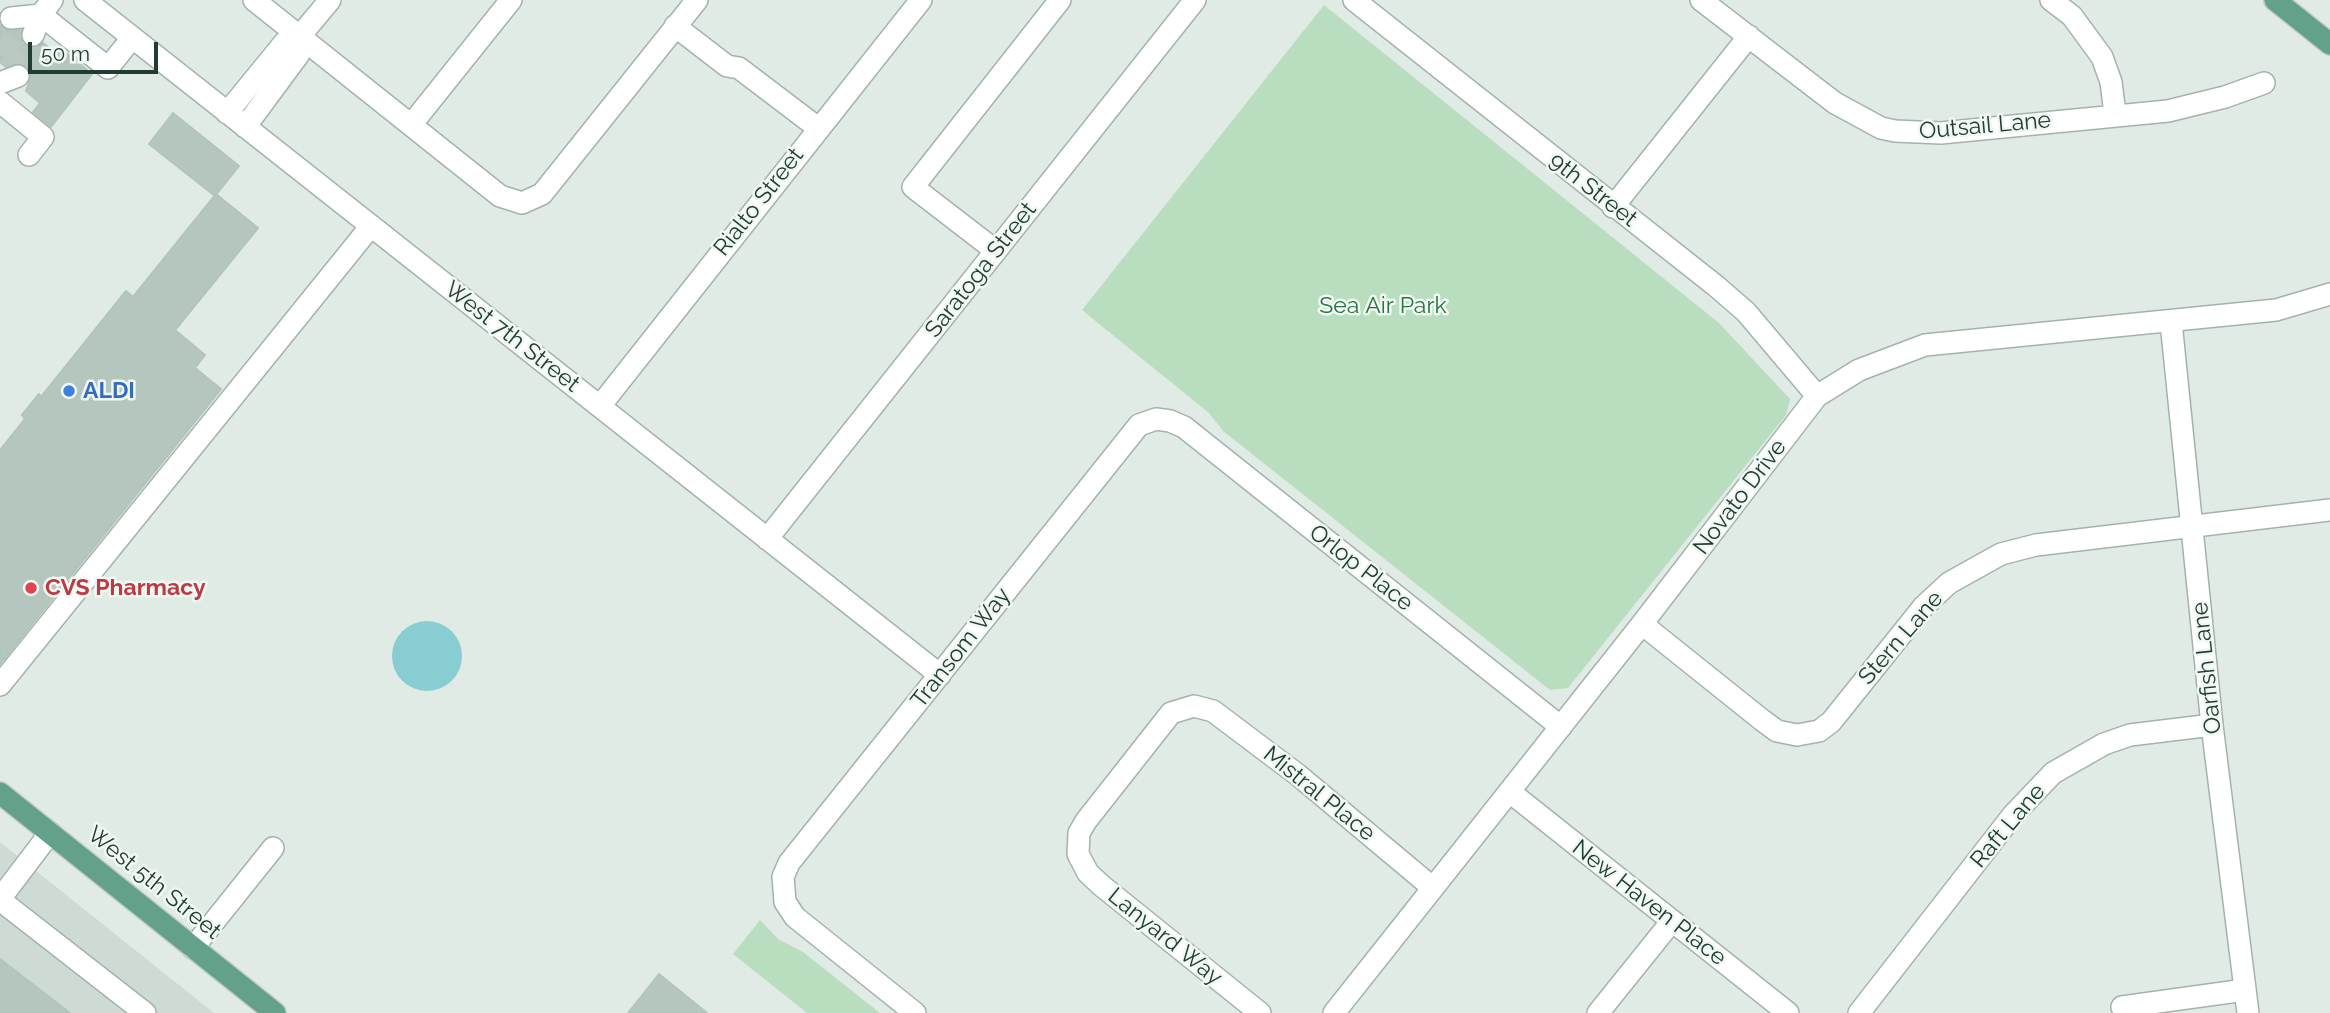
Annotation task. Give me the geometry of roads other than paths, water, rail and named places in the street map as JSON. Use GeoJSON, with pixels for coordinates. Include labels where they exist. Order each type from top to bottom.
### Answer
{"type":"FeatureCollection","features":[{"type":"Feature","properties":{"kind":"main road"},"geometry":{"type":"LineString","coordinates":[[2275,0],[2330,44]]}},
{"type":"Feature","properties":{"kind":"main road","name":"West 5th Street"},"geometry":{"type":"LineString","coordinates":[[0,793],[275,1013]]}},
{"type":"Feature","properties":{"kind":"street","name":"West 7th Street"},"geometry":{"type":"LineString","coordinates":[[85,0],[940,675]]}},
{"type":"Feature","properties":{"kind":"street"},"geometry":{"type":"LineString","coordinates":[[254,0],[511,202],[522,203],[542,194],[685,14],[727,66],[739,68],[818,128]]}},
{"type":"Feature","properties":{"kind":"street"},"geometry":{"type":"LineString","coordinates":[[227,113],[299,54],[300,36],[330,0]]}},
{"type":"Feature","properties":{"kind":"street"},"geometry":{"type":"LineString","coordinates":[[411,125],[511,0]]}},
{"type":"Feature","properties":{"kind":"street","name":"Rialto Street"},"geometry":{"type":"LineString","coordinates":[[600,406],[921,0]]}},
{"type":"Feature","properties":{"kind":"street"},"geometry":{"type":"LineString","coordinates":[[996,251],[913,187],[1060,0]]}},
{"type":"Feature","properties":{"kind":"street","name":"Saratoga Street"},"geometry":{"type":"LineString","coordinates":[[767,539],[1195,0]]}},
{"type":"Feature","properties":{"kind":"street","name":"9th Street"},"geometry":{"type":"LineString","coordinates":[[1354,0],[1716,286],[1746,312],[1817,396]]}},
{"type":"Feature","properties":{"kind":"street","name":"Outsail Lane"},"geometry":{"type":"LineString","coordinates":[[1702,0],[1835,103],[1881,128],[1895,131],[1941,133],[2178,109],[2264,83]]}},
{"type":"Feature","properties":{"kind":"street"},"geometry":{"type":"LineString","coordinates":[[2051,0],[2071,16],[2102,57],[2111,82],[2115,114]]}},
{"type":"Feature","properties":{"kind":"street"},"geometry":{"type":"LineString","coordinates":[[47,7],[108,68],[132,38]]}},
{"type":"Feature","properties":{"kind":"street"},"geometry":{"type":"LineString","coordinates":[[47,7],[27,31],[47,7]]}},
{"type":"Feature","properties":{"kind":"street"},"geometry":{"type":"LineString","coordinates":[[1613,207],[1749,36]]}},
{"type":"Feature","properties":{"kind":"street"},"geometry":{"type":"LineString","coordinates":[[245,127],[271,76]]}},
{"type":"Feature","properties":{"kind":"street"},"geometry":{"type":"LineString","coordinates":[[0,102],[43,136],[29,155]]}},
{"type":"Feature","properties":{"kind":"street"},"geometry":{"type":"LineString","coordinates":[[0,685],[371,226]]}},
{"type":"Feature","properties":{"kind":"street","name":"Novato Drive"},"geometry":{"type":"LineString","coordinates":[[1334,1013],[1510,793],[1817,396],[1858,370],[1925,345],[2276,310],[2330,294]]}},
{"type":"Feature","properties":{"kind":"street","name":"Oarfish Lane"},"geometry":{"type":"LineString","coordinates":[[2171,322],[2212,724],[2248,1013]]}},
{"type":"Feature","properties":{"kind":"street","name":"Transom Way"},"geometry":{"type":"LineString","coordinates":[[915,1013],[795,917],[783,890],[783,877],[789,863],[1127,437],[1139,425],[1156,419]]}},
{"type":"Feature","properties":{"kind":"street","name":"Orlop Place"},"geometry":{"type":"LineString","coordinates":[[1156,419],[1184,427],[1561,727]]}},
{"type":"Feature","properties":{"kind":"street","name":"Stern Lane"},"geometry":{"type":"LineString","coordinates":[[1642,624],[1777,731],[1789,735],[1809,733],[1831,722],[1924,606],[1971,568],[2001,554],[2036,545],[2330,510]]}},
{"type":"Feature","properties":{"kind":"street","name":"Lanyard Way"},"geometry":{"type":"LineString","coordinates":[[1201,707],[1185,707],[1161,721],[1086,821],[1079,833],[1078,854],[1088,873],[1102,886],[1260,1013]]}},
{"type":"Feature","properties":{"kind":"street","name":"Mistral Place"},"geometry":{"type":"LineString","coordinates":[[1201,707],[1233,724],[1433,888]]}},
{"type":"Feature","properties":{"kind":"street","name":"Raft Lane"},"geometry":{"type":"LineString","coordinates":[[1859,1013],[2013,815],[2053,773],[2104,744],[2130,735],[2212,724]]}},
{"type":"Feature","properties":{"kind":"street","name":"New Haven Place"},"geometry":{"type":"LineString","coordinates":[[1510,793],[1788,1013]]}},
{"type":"Feature","properties":{"kind":"street"},"geometry":{"type":"LineString","coordinates":[[50,833],[0,900],[145,1013]]}},
{"type":"Feature","properties":{"kind":"street"},"geometry":{"type":"LineString","coordinates":[[193,948],[272,848]]}},
{"type":"Feature","properties":{"kind":"street"},"geometry":{"type":"LineString","coordinates":[[1598,1013],[1672,921]]}},
{"type":"Feature","properties":{"kind":"street"},"geometry":{"type":"LineString","coordinates":[[2122,1007],[2245,990]]}},
{"type":"Feature","properties":{"kind":"water"},"geometry":{"type":"Polygon","coordinates":[[[434,621],[447,627],[456,636],[460,642],[460,670],[452,681],[441,689],[420,691],[402,681],[394,670],[392,649],[402,631],[413,623],[434,621]]]}},
{"type":"Feature","properties":{"kind":"tunnel"},"geometry":{"type":"LineString","coordinates":[[0,54],[21,27]]}},
{"type":"Feature","properties":{"kind":"tunnel"},"geometry":{"type":"LineString","coordinates":[[8,68],[33,35]]}},
{"type":"Feature","properties":{"kind":"place","name":"ALDI"},"geometry":{"type":"Point","coordinates":[69,391]}},
{"type":"Feature","properties":{"kind":"place","name":"CVS Pharmacy"},"geometry":{"type":"Point","coordinates":[31,588]}},
{"type":"Feature","properties":{"kind":"park label","name":"Sea Air Park"},"geometry":{"type":"Point","coordinates":[1383,306]}}]}
